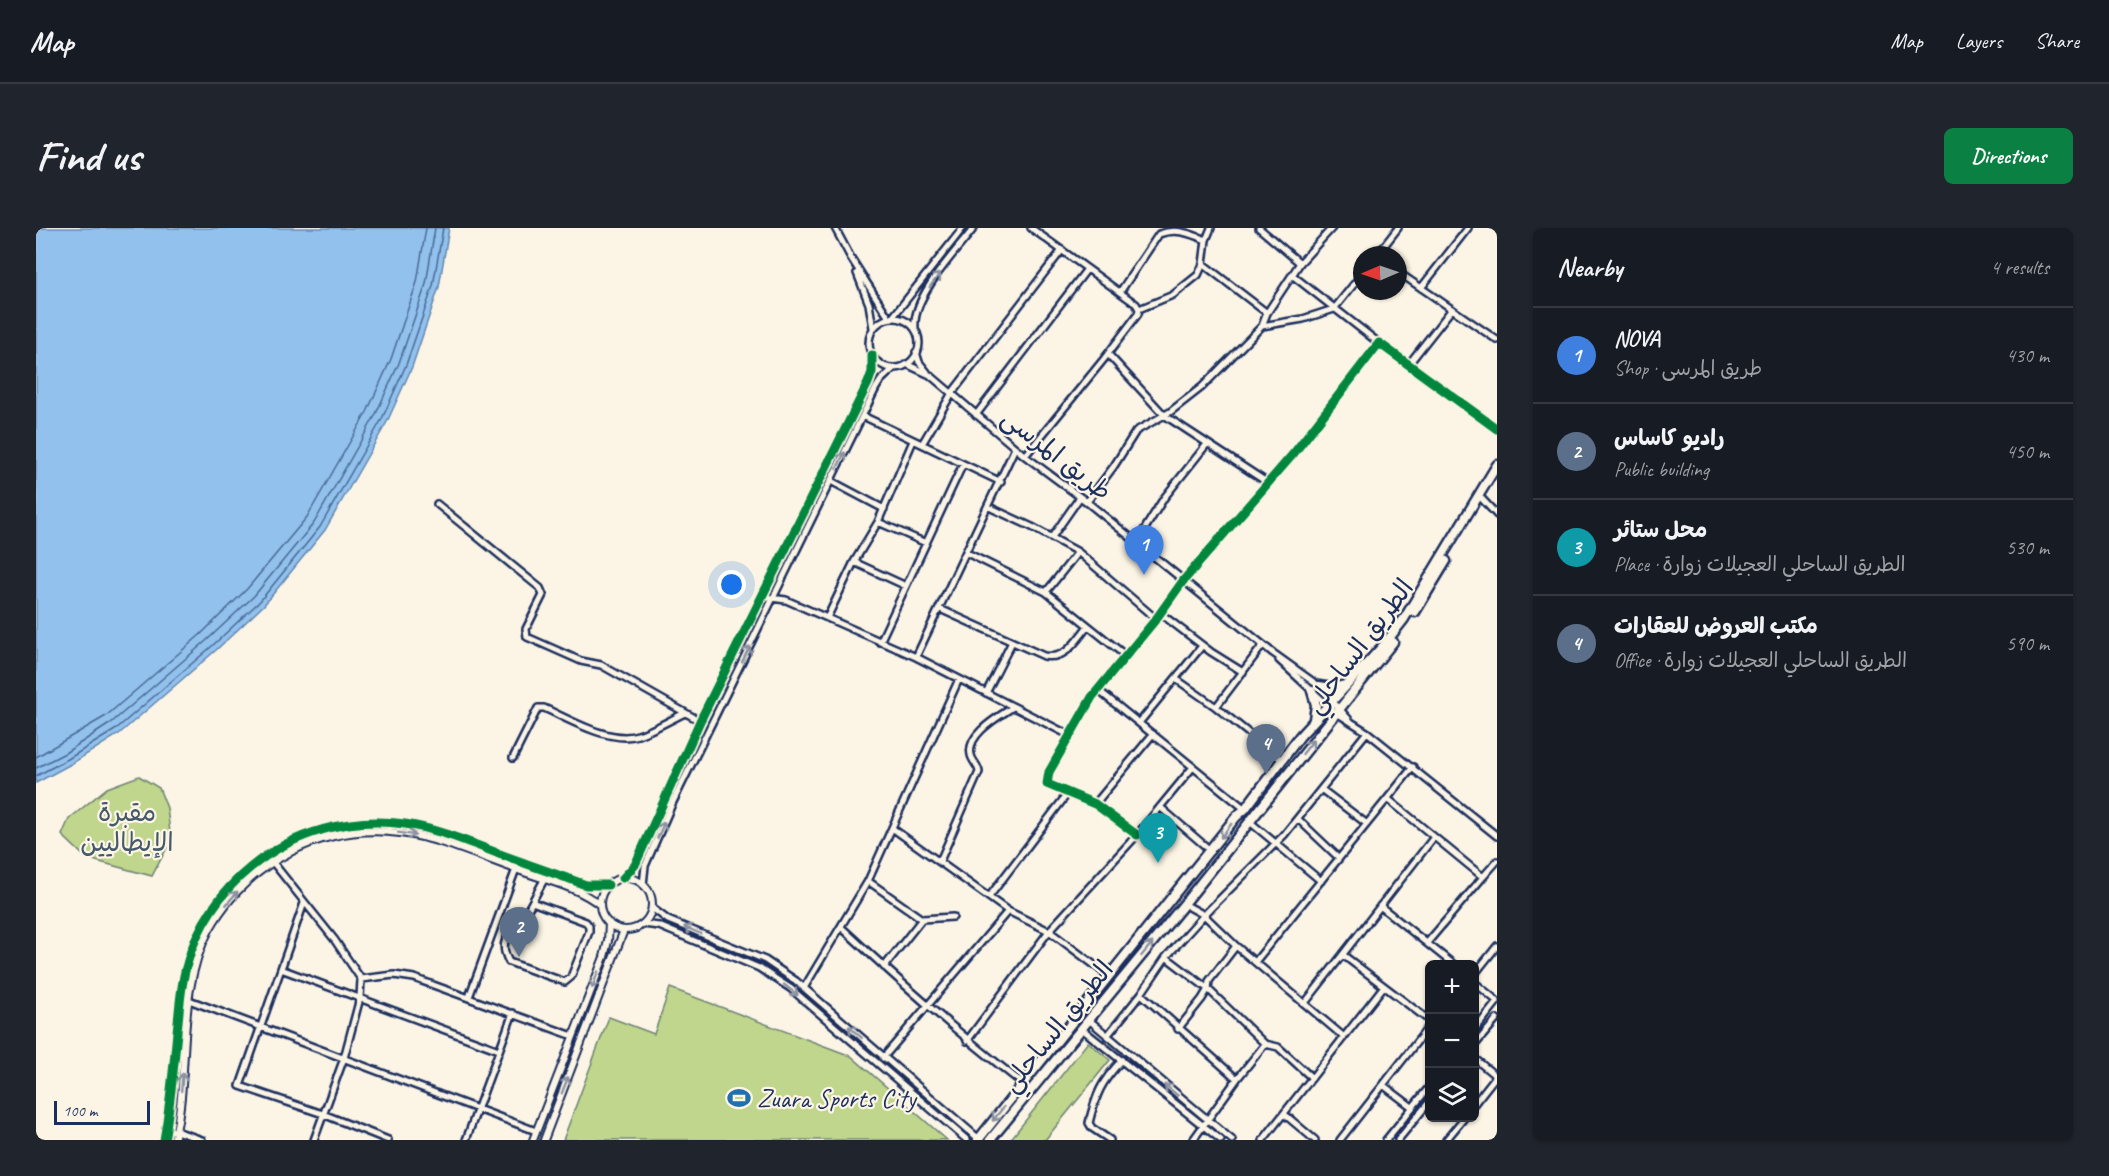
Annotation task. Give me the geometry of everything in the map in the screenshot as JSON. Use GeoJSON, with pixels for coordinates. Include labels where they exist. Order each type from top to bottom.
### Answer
{"type":"FeatureCollection","features":[{"type":"Feature","properties":{"kind":"highway"},"geometry":{"type":"LineString","coordinates":[[978,1140],[1314,720],[1383,646],[1404,619],[1497,465]]}},
{"type":"Feature","properties":{"kind":"highway","name":"الطريق الساحلي"},"geometry":{"type":"LineString","coordinates":[[990,1140],[1367,676],[1423,600],[1497,475]]}},
{"type":"Feature","properties":{"kind":"highway"},"geometry":{"type":"LineString","coordinates":[[1314,720],[1316,688],[1346,685]]}},
{"type":"Feature","properties":{"kind":"street"},"geometry":{"type":"LineString","coordinates":[[164,1140],[181,993],[190,954],[213,908],[226,890],[267,855],[303,835],[319,830],[352,824],[400,824],[436,832],[586,885],[608,885],[623,878],[635,865],[700,721],[872,372],[869,341],[873,328],[869,304],[835,228]]}},
{"type":"Feature","properties":{"kind":"street"},"geometry":{"type":"LineString","coordinates":[[873,328],[891,318],[963,228]]}},
{"type":"Feature","properties":{"kind":"street"},"geometry":{"type":"LineString","coordinates":[[643,885],[645,866],[662,826],[880,380],[894,368],[906,364],[916,352],[918,341],[915,318],[923,295],[974,228]]}},
{"type":"Feature","properties":{"kind":"street"},"geometry":{"type":"LineString","coordinates":[[1031,228],[1120,292],[1139,309]]}},
{"type":"Feature","properties":{"kind":"street"},"geometry":{"type":"LineString","coordinates":[[1024,456],[1108,354],[1139,309],[1166,298],[1186,286],[1198,275],[1203,264],[1206,240],[1211,228]]}},
{"type":"Feature","properties":{"kind":"street"},"geometry":{"type":"LineString","coordinates":[[1259,228],[1300,263]]}},
{"type":"Feature","properties":{"kind":"street"},"geometry":{"type":"LineString","coordinates":[[1266,235],[1272,228]]}},
{"type":"Feature","properties":{"kind":"street"},"geometry":{"type":"LineString","coordinates":[[1087,502],[1136,431],[1164,415],[1202,387],[1262,326],[1267,313],[1300,263],[1332,228]]}},
{"type":"Feature","properties":{"kind":"street"},"geometry":{"type":"LineString","coordinates":[[1384,246],[1398,228]]}},
{"type":"Feature","properties":{"kind":"street"},"geometry":{"type":"LineString","coordinates":[[1421,288],[1468,228]]}},
{"type":"Feature","properties":{"kind":"street"},"geometry":{"type":"LineString","coordinates":[[1120,292],[1159,234],[1167,229],[1180,229],[1206,240]]}},
{"type":"Feature","properties":{"kind":"street"},"geometry":{"type":"LineString","coordinates":[[922,444],[952,393],[1062,250]]}},
{"type":"Feature","properties":{"kind":"street"},"geometry":{"type":"LineString","coordinates":[[850,258],[891,318]]}},
{"type":"Feature","properties":{"kind":"street"},"geometry":{"type":"LineString","coordinates":[[1203,264],[1267,313]]}},
{"type":"Feature","properties":{"kind":"street"},"geometry":{"type":"LineString","coordinates":[[976,415],[1087,269]]}},
{"type":"Feature","properties":{"kind":"street"},"geometry":{"type":"LineString","coordinates":[[1292,275],[1378,343],[1497,429]]}},
{"type":"Feature","properties":{"kind":"street"},"geometry":{"type":"LineString","coordinates":[[1407,278],[1497,340]]}},
{"type":"Feature","properties":{"kind":"street"},"geometry":{"type":"LineString","coordinates":[[1262,326],[1303,319],[1334,309],[1353,285]]}},
{"type":"Feature","properties":{"kind":"street"},"geometry":{"type":"LineString","coordinates":[[1408,365],[1452,309]]}},
{"type":"Feature","properties":{"kind":"street"},"geometry":{"type":"LineString","coordinates":[[891,318],[902,319],[911,325],[916,333]]}},
{"type":"Feature","properties":{"kind":"street"},"geometry":{"type":"LineString","coordinates":[[1137,835],[1095,804],[1047,784],[1046,779],[1069,735],[1098,690],[1156,619],[1183,581],[1268,483],[1378,343]]}},
{"type":"Feature","properties":{"kind":"street","name":"طريق المرسى"},"geometry":{"type":"LineString","coordinates":[[916,352],[930,375],[1024,456],[1087,502],[1316,688],[1351,722],[1413,767],[1497,836]]}},
{"type":"Feature","properties":{"kind":"street"},"geometry":{"type":"LineString","coordinates":[[1108,354],[1164,415],[1268,483]]}},
{"type":"Feature","properties":{"kind":"street"},"geometry":{"type":"LineString","coordinates":[[872,355],[878,362],[894,368]]}},
{"type":"Feature","properties":{"kind":"street","name":"طريق المرسى"},"geometry":{"type":"LineString","coordinates":[[906,364],[930,375]]}},
{"type":"Feature","properties":{"kind":"street"},"geometry":{"type":"LineString","coordinates":[[862,416],[1001,482]]}},
{"type":"Feature","properties":{"kind":"street"},"geometry":{"type":"LineString","coordinates":[[827,618],[854,562],[878,522],[913,441]]}},
{"type":"Feature","properties":{"kind":"street"},"geometry":{"type":"LineString","coordinates":[[1136,543],[1164,498],[1207,444]]}},
{"type":"Feature","properties":{"kind":"street"},"geometry":{"type":"LineString","coordinates":[[916,657],[1001,482],[1015,448]]}},
{"type":"Feature","properties":{"kind":"street"},"geometry":{"type":"LineString","coordinates":[[880,642],[963,464]]}},
{"type":"Feature","properties":{"kind":"street"},"geometry":{"type":"LineString","coordinates":[[831,481],[884,509]]}},
{"type":"Feature","properties":{"kind":"street"},"geometry":{"type":"LineString","coordinates":[[1052,537],[1080,498]]}},
{"type":"Feature","properties":{"kind":"street"},"geometry":{"type":"LineString","coordinates":[[1482,499],[1497,515]]}},
{"type":"Feature","properties":{"kind":"street"},"geometry":{"type":"LineString","coordinates":[[437,504],[540,588],[543,595],[526,629],[527,637],[581,661],[601,665],[700,721]]}},
{"type":"Feature","properties":{"kind":"street"},"geometry":{"type":"LineString","coordinates":[[989,507],[1078,552],[1156,619]]}},
{"type":"Feature","properties":{"kind":"street"},"geometry":{"type":"LineString","coordinates":[[878,522],[926,543]]}},
{"type":"Feature","properties":{"kind":"street"},"geometry":{"type":"LineString","coordinates":[[1046,592],[1078,552]]}},
{"type":"Feature","properties":{"kind":"street"},"geometry":{"type":"LineString","coordinates":[[967,553],[1046,592],[1126,656]]}},
{"type":"Feature","properties":{"kind":"street"},"geometry":{"type":"LineString","coordinates":[[854,562],[906,585]]}},
{"type":"Feature","properties":{"kind":"street"},"geometry":{"type":"LineString","coordinates":[[762,595],[782,598],[916,657],[1069,735]]}},
{"type":"Feature","properties":{"kind":"street"},"geometry":{"type":"LineString","coordinates":[[940,609],[1044,656],[1057,657],[1071,647],[1088,626]]}},
{"type":"Feature","properties":{"kind":"street"},"geometry":{"type":"LineString","coordinates":[[1160,613],[1202,646],[1243,672]]}},
{"type":"Feature","properties":{"kind":"street"},"geometry":{"type":"LineString","coordinates":[[986,693],[1012,642]]}},
{"type":"Feature","properties":{"kind":"street"},"geometry":{"type":"LineString","coordinates":[[1216,707],[1263,645]]}},
{"type":"Feature","properties":{"kind":"street"},"geometry":{"type":"LineString","coordinates":[[1139,723],[1202,646]]}},
{"type":"Feature","properties":{"kind":"street"},"geometry":{"type":"LineString","coordinates":[[804,988],[868,881],[959,679]]}},
{"type":"Feature","properties":{"kind":"street"},"geometry":{"type":"LineString","coordinates":[[1176,679],[1216,707],[1282,760]]}},
{"type":"Feature","properties":{"kind":"street"},"geometry":{"type":"LineString","coordinates":[[1098,690],[1245,809]]}},
{"type":"Feature","properties":{"kind":"street"},"geometry":{"type":"LineString","coordinates":[[940,861],[979,772],[978,766],[970,755],[971,747],[981,729],[1013,707]]}},
{"type":"Feature","properties":{"kind":"street"},"geometry":{"type":"LineString","coordinates":[[513,758],[538,708],[544,708],[603,734],[618,736],[637,736],[685,713]]}},
{"type":"Feature","properties":{"kind":"street"},"geometry":{"type":"LineString","coordinates":[[1107,1036],[1166,957],[1298,819],[1367,732]]}},
{"type":"Feature","properties":{"kind":"street"},"geometry":{"type":"LineString","coordinates":[[1095,804],[1153,734]]}},
{"type":"Feature","properties":{"kind":"street"},"geometry":{"type":"LineString","coordinates":[[967,1041],[1049,931],[1137,835],[1193,767]]}},
{"type":"Feature","properties":{"kind":"street"},"geometry":{"type":"LineString","coordinates":[[1256,962],[1413,767]]}},
{"type":"Feature","properties":{"kind":"street"},"geometry":{"type":"LineString","coordinates":[[1322,789],[1367,824]]}},
{"type":"Feature","properties":{"kind":"street"},"geometry":{"type":"LineString","coordinates":[[988,897],[1068,793]]}},
{"type":"Feature","properties":{"kind":"street"},"geometry":{"type":"LineString","coordinates":[[1388,799],[1483,877]]}},
{"type":"Feature","properties":{"kind":"street"},"geometry":{"type":"LineString","coordinates":[[1160,807],[1211,851]]}},
{"type":"Feature","properties":{"kind":"street"},"geometry":{"type":"LineString","coordinates":[[1298,819],[1340,858]]}},
{"type":"Feature","properties":{"kind":"street"},"geometry":{"type":"LineString","coordinates":[[1250,822],[1321,881]]}},
{"type":"Feature","properties":{"kind":"street"},"geometry":{"type":"LineString","coordinates":[[892,828],[1008,911],[1049,931],[1108,976]]}},
{"type":"Feature","properties":{"kind":"street"},"geometry":{"type":"LineString","coordinates":[[434,840],[436,832]]}},
{"type":"Feature","properties":{"kind":"street"},"geometry":{"type":"LineString","coordinates":[[174,1140],[194,972],[209,930],[245,883],[272,862],[322,838],[353,833],[399,833],[434,840],[589,897],[600,905]]}},
{"type":"Feature","properties":{"kind":"street"},"geometry":{"type":"LineString","coordinates":[[1305,1003],[1434,837]]}},
{"type":"Feature","properties":{"kind":"street"},"geometry":{"type":"LineString","coordinates":[[267,855],[334,939],[362,979],[360,998],[344,1058],[314,1140]]}},
{"type":"Feature","properties":{"kind":"street"},"geometry":{"type":"LineString","coordinates":[[1427,943],[1497,861]]}},
{"type":"Feature","properties":{"kind":"street"},"geometry":{"type":"LineString","coordinates":[[469,996],[516,870]]}},
{"type":"Feature","properties":{"kind":"street"},"geometry":{"type":"LineString","coordinates":[[623,878],[634,879],[649,891],[652,908],[643,924]]}},
{"type":"Feature","properties":{"kind":"street"},"geometry":{"type":"LineString","coordinates":[[532,902],[586,922],[589,926],[590,932],[571,977],[565,982],[509,963],[506,957],[505,940],[522,921],[532,902],[544,880]]}},
{"type":"Feature","properties":{"kind":"street"},"geometry":{"type":"LineString","coordinates":[[868,881],[922,919],[953,918]]}},
{"type":"Feature","properties":{"kind":"street"},"geometry":{"type":"LineString","coordinates":[[608,885],[600,905],[609,923],[624,930],[631,930],[643,924],[659,926],[767,972],[790,988],[967,1140]]}},
{"type":"Feature","properties":{"kind":"street"},"geometry":{"type":"LineString","coordinates":[[304,903],[240,1086],[323,1114],[388,1140]]}},
{"type":"Feature","properties":{"kind":"street"},"geometry":{"type":"LineString","coordinates":[[1184,904],[1204,915],[1236,946],[1344,1037]]}},
{"type":"Feature","properties":{"kind":"street"},"geometry":{"type":"LineString","coordinates":[[1380,906],[1448,960]]}},
{"type":"Feature","properties":{"kind":"street"},"geometry":{"type":"LineString","coordinates":[[652,908],[668,920],[765,960],[804,988],[978,1140]]}},
{"type":"Feature","properties":{"kind":"street"},"geometry":{"type":"LineString","coordinates":[[878,1064],[1008,911]]}},
{"type":"Feature","properties":{"kind":"street"},"geometry":{"type":"LineString","coordinates":[[884,967],[922,919]]}},
{"type":"Feature","properties":{"kind":"street"},"geometry":{"type":"LineString","coordinates":[[533,1140],[604,957],[609,923]]}},
{"type":"Feature","properties":{"kind":"street"},"geometry":{"type":"LineString","coordinates":[[841,927],[927,1007],[967,1041],[1023,1083]]}},
{"type":"Feature","properties":{"kind":"street"},"geometry":{"type":"LineString","coordinates":[[544,1140],[624,930]]}},
{"type":"Feature","properties":{"kind":"street"},"geometry":{"type":"LineString","coordinates":[[1178,1029],[1208,989],[1209,981],[1236,946]]}},
{"type":"Feature","properties":{"kind":"street"},"geometry":{"type":"LineString","coordinates":[[1479,969],[1497,946]]}},
{"type":"Feature","properties":{"kind":"street"},"geometry":{"type":"LineString","coordinates":[[1343,955],[1425,1019]]}},
{"type":"Feature","properties":{"kind":"street"},"geometry":{"type":"LineString","coordinates":[[1166,957],[1208,989],[1265,1044],[1278,1047],[1312,1078]]}},
{"type":"Feature","properties":{"kind":"street"},"geometry":{"type":"LineString","coordinates":[[767,972],[772,965]]}},
{"type":"Feature","properties":{"kind":"street"},"geometry":{"type":"LineString","coordinates":[[281,969],[499,1050]]}},
{"type":"Feature","properties":{"kind":"street"},"geometry":{"type":"LineString","coordinates":[[362,979],[404,976],[469,996],[573,1035]]}},
{"type":"Feature","properties":{"kind":"street"},"geometry":{"type":"LineString","coordinates":[[1263,1140],[1384,986]]}},
{"type":"Feature","properties":{"kind":"street"},"geometry":{"type":"LineString","coordinates":[[1479,986],[1497,1002],[1479,1025]]}},
{"type":"Feature","properties":{"kind":"street"},"geometry":{"type":"LineString","coordinates":[[1140,994],[1237,1079]]}},
{"type":"Feature","properties":{"kind":"street"},"geometry":{"type":"LineString","coordinates":[[189,1000],[536,1131]]}},
{"type":"Feature","properties":{"kind":"street"},"geometry":{"type":"LineString","coordinates":[[466,1140],[513,1013]]}},
{"type":"Feature","properties":{"kind":"street"},"geometry":{"type":"LineString","coordinates":[[1479,1040],[1497,1019]]}},
{"type":"Feature","properties":{"kind":"street"},"geometry":{"type":"LineString","coordinates":[[1089,1020],[1232,1140]]}},
{"type":"Feature","properties":{"kind":"street"},"geometry":{"type":"LineString","coordinates":[[1082,1029],[1221,1140]]}},
{"type":"Feature","properties":{"kind":"street"},"geometry":{"type":"LineString","coordinates":[[1340,1140],[1425,1030]]}},
{"type":"Feature","properties":{"kind":"street"},"geometry":{"type":"LineString","coordinates":[[1193,1140],[1265,1044]]}},
{"type":"Feature","properties":{"kind":"street"},"geometry":{"type":"LineString","coordinates":[[1110,1140],[1092,1128],[1089,1123],[1099,1089],[1106,1077],[1127,1054]]}},
{"type":"Feature","properties":{"kind":"street"},"geometry":{"type":"LineString","coordinates":[[1479,1062],[1496,1077],[1479,1098]]}},
{"type":"Feature","properties":{"kind":"street"},"geometry":{"type":"LineString","coordinates":[[1383,1085],[1412,1107]]}},
{"type":"Feature","properties":{"kind":"street"},"geometry":{"type":"LineString","coordinates":[[1386,1140],[1425,1092]]}},
{"type":"Feature","properties":{"kind":"street"},"geometry":{"type":"LineString","coordinates":[[1183,1111],[1188,1105]]}},
{"type":"Feature","properties":{"kind":"street"},"geometry":{"type":"LineString","coordinates":[[1398,1140],[1425,1107]]}},
{"type":"Feature","properties":{"kind":"street"},"geometry":{"type":"LineString","coordinates":[[545,1109],[554,1112]]}},
{"type":"Feature","properties":{"kind":"street"},"geometry":{"type":"LineString","coordinates":[[1284,1114],[1315,1140]]}},
{"type":"Feature","properties":{"kind":"street"},"geometry":{"type":"LineString","coordinates":[[1446,1140],[1461,1122]]}},
{"type":"Feature","properties":{"kind":"street"},"geometry":{"type":"LineString","coordinates":[[166,1130],[202,1140]]}},
{"type":"Feature","properties":{"kind":"green space","name":"مقبرة الإيطاليين"},"geometry":{"type":"Polygon","coordinates":[[[139,776],[159,788],[167,808],[171,840],[152,876],[96,861],[83,855],[62,835],[69,819],[107,788],[139,776]]]}},
{"type":"Feature","properties":{"kind":"green space","name":"Zuara Sports City"},"geometry":{"type":"Polygon","coordinates":[[[670,988],[851,1056],[947,1140],[563,1140],[609,1017],[654,1034],[670,988]]]}},
{"type":"Feature","properties":{"kind":"green space"},"geometry":{"type":"Polygon","coordinates":[[[1088,1042],[1110,1060],[1045,1140],[1010,1140],[1088,1042]]]}},
{"type":"Feature","properties":{"kind":"water"},"geometry":{"type":"Polygon","coordinates":[[[36,228],[449,228],[439,287],[412,367],[387,422],[325,530],[264,605],[215,651],[119,734],[36,783],[36,228]]]}},
{"type":"Feature","properties":{"kind":"cycle path"},"geometry":{"type":"LineString","coordinates":[[1137,835],[1095,804],[1047,784],[1049,772],[1092,697],[1156,619],[1183,581],[1294,453],[1379,343],[1497,429]]}},
{"type":"Feature","properties":{"kind":"cycle path"},"geometry":{"type":"LineString","coordinates":[[623,878],[635,865],[700,721],[868,383],[872,372],[872,355]]}},
{"type":"Feature","properties":{"kind":"cycle path"},"geometry":{"type":"LineString","coordinates":[[164,1140],[182,986],[191,950],[220,898],[240,876],[285,844],[324,829],[343,825],[364,822],[405,824],[456,837],[586,885],[608,885]]}},
{"type":"Feature","properties":{"kind":"place","name":"NOVA"},"geometry":{"type":"Point","coordinates":[1144,575]}},
{"type":"Feature","properties":{"kind":"place","name":"مكتب العروض للعقارات"},"geometry":{"type":"Point","coordinates":[1266,774]}},
{"type":"Feature","properties":{"kind":"place","name":"محل ستائر"},"geometry":{"type":"Point","coordinates":[1158,863]}},
{"type":"Feature","properties":{"kind":"place","name":"راديو كاساس"},"geometry":{"type":"Point","coordinates":[519,957]}},
{"type":"Feature","properties":{"kind":"place","name":"Zuara Sports City"},"geometry":{"type":"Point","coordinates":[739,1098]}}]}
